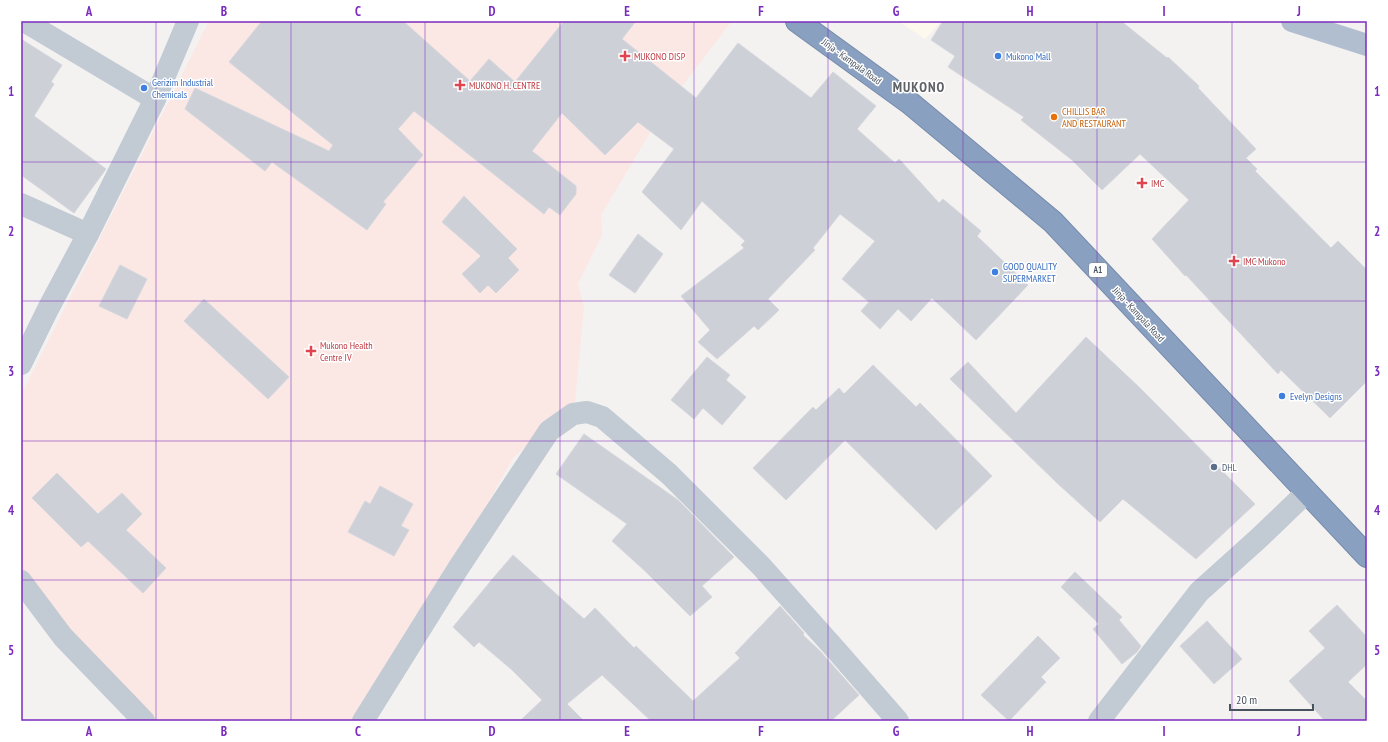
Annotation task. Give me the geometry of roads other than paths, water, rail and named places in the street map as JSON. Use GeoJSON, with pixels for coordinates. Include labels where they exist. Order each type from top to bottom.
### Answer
{"type":"FeatureCollection","features":[{"type":"Feature","properties":{"kind":"highway","name":"Jinja - Kampala Road"},"geometry":{"type":"LineString","coordinates":[[797,21],[910,103],[1053,222],[1367,556]]}},
{"type":"Feature","properties":{"kind":"main road"},"geometry":{"type":"LineString","coordinates":[[1292,21],[1367,45]]}},
{"type":"Feature","properties":{"kind":"street"},"geometry":{"type":"LineString","coordinates":[[24,21],[154,98]]}},
{"type":"Feature","properties":{"kind":"street"},"geometry":{"type":"LineString","coordinates":[[21,364],[88,234],[154,98],[188,21]]}},
{"type":"Feature","properties":{"kind":"street"},"geometry":{"type":"LineString","coordinates":[[21,204],[88,234]]}},
{"type":"Feature","properties":{"kind":"street"},"geometry":{"type":"LineString","coordinates":[[363,721],[459,567],[549,431],[573,414],[587,412],[602,417],[669,474],[761,566],[898,721]]}},
{"type":"Feature","properties":{"kind":"street"},"geometry":{"type":"LineString","coordinates":[[1099,721],[1198,592],[1259,538],[1307,492]]}},
{"type":"Feature","properties":{"kind":"street"},"geometry":{"type":"LineString","coordinates":[[21,581],[63,636],[144,721]]}},
{"type":"Feature","properties":{"kind":"place","name":"MUKONO DISP"},"geometry":{"type":"Point","coordinates":[625,56]}},
{"type":"Feature","properties":{"kind":"place","name":"Mukono Mall"},"geometry":{"type":"Point","coordinates":[998,56]}},
{"type":"Feature","properties":{"kind":"place","name":"MUKONO H. CENTRE"},"geometry":{"type":"Point","coordinates":[460,85]}},
{"type":"Feature","properties":{"kind":"place","name":"Gerizim Industrial Chemicals"},"geometry":{"type":"Point","coordinates":[144,88]}},
{"type":"Feature","properties":{"kind":"place","name":"CHILLIS BAR AND RESTAURANT"},"geometry":{"type":"Point","coordinates":[1054,117]}},
{"type":"Feature","properties":{"kind":"place","name":"IMC"},"geometry":{"type":"Point","coordinates":[1142,183]}},
{"type":"Feature","properties":{"kind":"place","name":"IMC Mukono"},"geometry":{"type":"Point","coordinates":[1234,261]}},
{"type":"Feature","properties":{"kind":"place","name":"GOOD QUALITY SUPERMARKET"},"geometry":{"type":"Point","coordinates":[995,272]}},
{"type":"Feature","properties":{"kind":"place","name":"Mukono Health Centre IV"},"geometry":{"type":"Point","coordinates":[311,351]}},
{"type":"Feature","properties":{"kind":"place","name":"Evelyn Designs"},"geometry":{"type":"Point","coordinates":[1282,396]}},
{"type":"Feature","properties":{"kind":"place","name":"DHL"},"geometry":{"type":"Point","coordinates":[1214,467]}},
{"type":"Feature","properties":{"kind":"district","name":"MUKONO"},"geometry":{"type":"Point","coordinates":[919,87]}}]}
